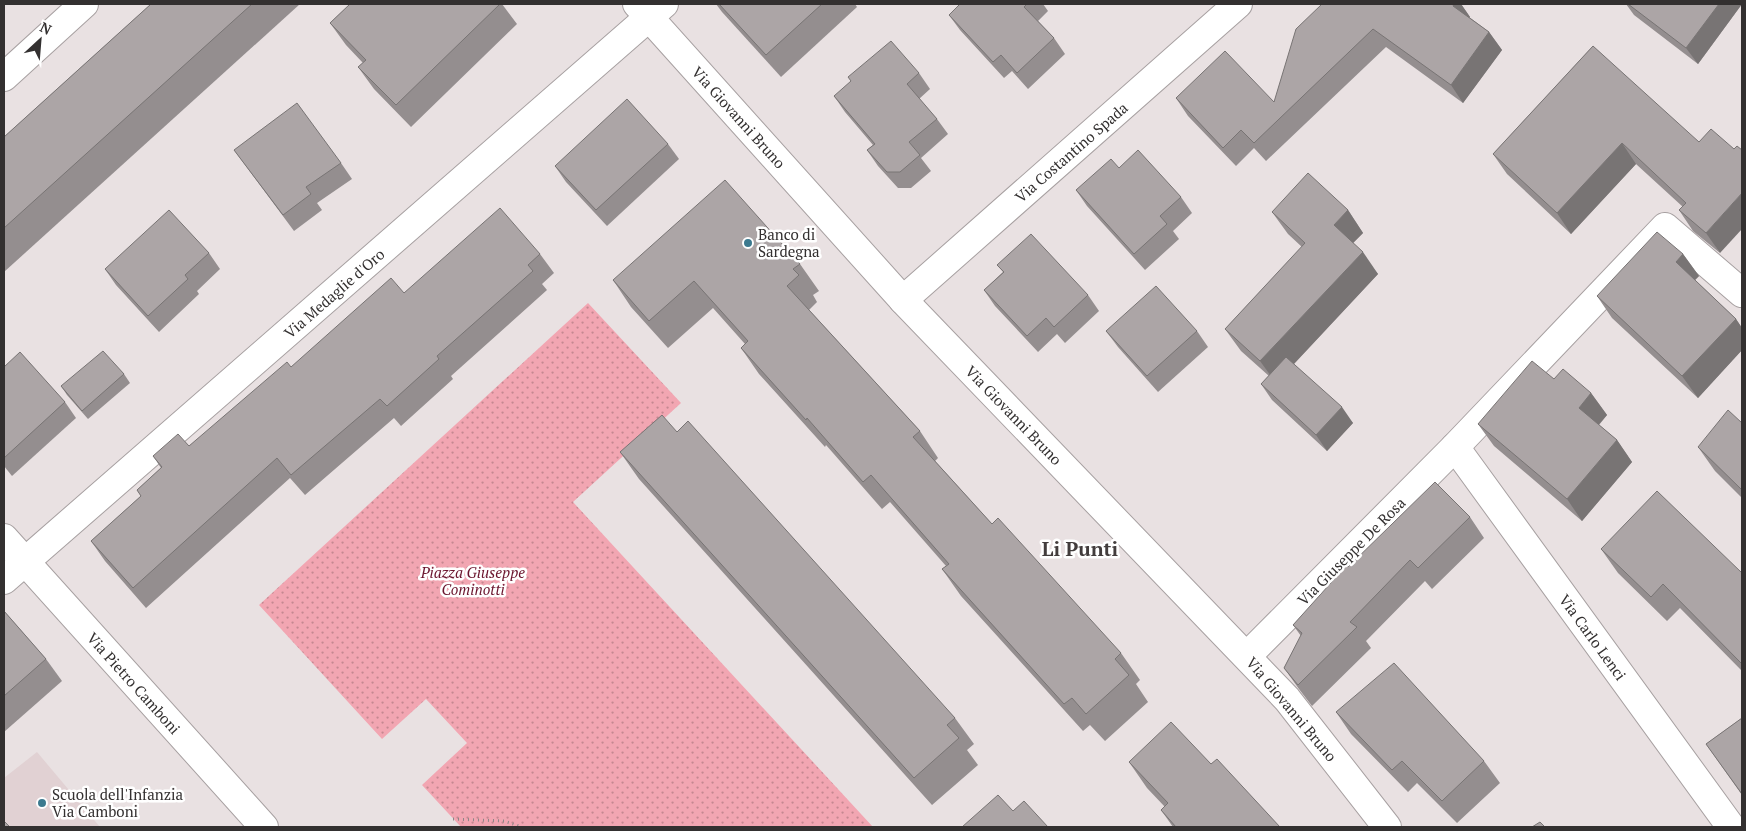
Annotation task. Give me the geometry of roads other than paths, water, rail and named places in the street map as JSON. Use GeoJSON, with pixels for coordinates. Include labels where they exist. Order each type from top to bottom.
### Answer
{"type":"FeatureCollection","features":[{"type":"Feature","properties":{"kind":"street"},"geometry":{"type":"LineString","coordinates":[[4,77],[84,4]]}},
{"type":"Feature","properties":{"kind":"street","name":"Via Costantino Spada"},"geometry":{"type":"LineString","coordinates":[[903,300],[1238,4]]}},
{"type":"Feature","properties":{"kind":"street","name":"Via Giovanni Bruno"},"geometry":{"type":"LineString","coordinates":[[650,8],[903,300],[1247,656],[1286,699],[1387,827]]}},
{"type":"Feature","properties":{"kind":"street","name":"Via Medaglie d'Oro"},"geometry":{"type":"LineString","coordinates":[[4,580],[650,8]]}},
{"type":"Feature","properties":{"kind":"street"},"geometry":{"type":"LineString","coordinates":[[1455,447],[1665,227],[1742,293]]}},
{"type":"Feature","properties":{"kind":"street","name":"Via Giuseppe De Rosa"},"geometry":{"type":"LineString","coordinates":[[1247,656],[1455,447]]}},
{"type":"Feature","properties":{"kind":"street","name":"Via Carlo Lenci"},"geometry":{"type":"LineString","coordinates":[[1455,447],[1731,827]]}},
{"type":"Feature","properties":{"kind":"street","name":"Via Pietro Camboni"},"geometry":{"type":"LineString","coordinates":[[4,538],[264,827]]}},
{"type":"Feature","properties":{"kind":"place","name":"Banco di Sardegna"},"geometry":{"type":"Point","coordinates":[748,243]}},
{"type":"Feature","properties":{"kind":"place","name":"Scuola dell'Infanzia Via Camboni"},"geometry":{"type":"Point","coordinates":[42,803]}},
{"type":"Feature","properties":{"kind":"district","name":"Li Punti"},"geometry":{"type":"Point","coordinates":[1080,548]}},
{"type":"Feature","properties":{"kind":"park label","name":"Piazza Giuseppe Cominotti"},"geometry":{"type":"Point","coordinates":[473,580]}}]}
